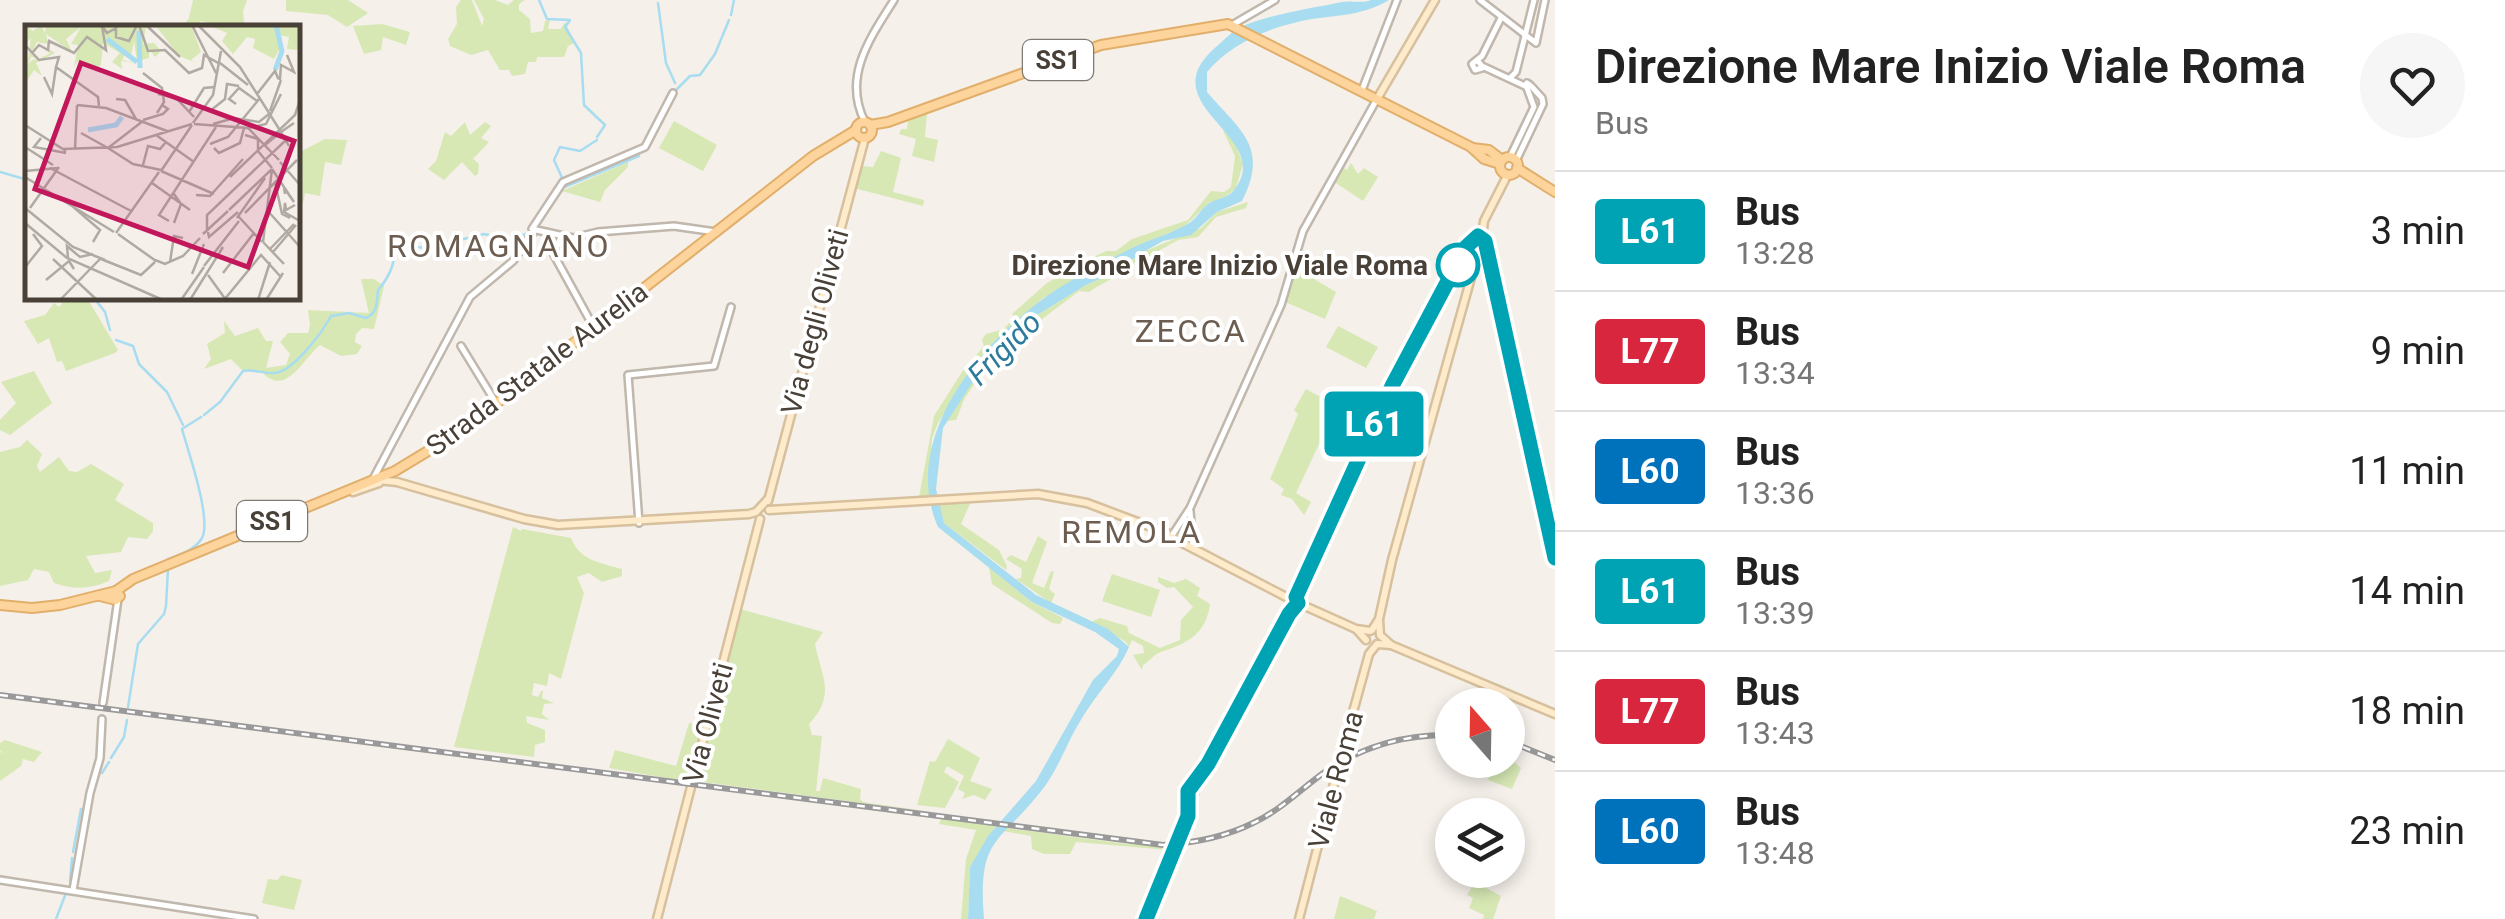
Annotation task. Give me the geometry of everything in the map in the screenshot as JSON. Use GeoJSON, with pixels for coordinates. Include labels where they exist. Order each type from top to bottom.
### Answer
{"type":"FeatureCollection","features":[{"type":"Feature","properties":{"kind":"main road"},"geometry":{"type":"LineString","coordinates":[[1378,99],[1435,0]]}},
{"type":"Feature","properties":{"kind":"main road","name":"Strada Statale Aurelia"},"geometry":{"type":"LineString","coordinates":[[115,598],[145,574],[372,482],[428,453],[813,156],[846,138],[1101,45],[1233,26]]}},
{"type":"Feature","properties":{"kind":"main road"},"geometry":{"type":"LineString","coordinates":[[1233,26],[1555,192]]}},
{"type":"Feature","properties":{"kind":"main road","name":"Via degli Oliveti"},"geometry":{"type":"LineString","coordinates":[[762,513],[863,130]]}},
{"type":"Feature","properties":{"kind":"main road"},"geometry":{"type":"LineString","coordinates":[[1472,148],[1488,150],[1507,166]]}},
{"type":"Feature","properties":{"kind":"main road"},"geometry":{"type":"LineString","coordinates":[[1377,644],[1379,619],[1477,243],[1507,166]]}},
{"type":"Feature","properties":{"kind":"main road"},"geometry":{"type":"LineString","coordinates":[[1146,919],[1188,816],[1192,792],[1294,601],[1384,404],[1464,253],[1477,243]]}},
{"type":"Feature","properties":{"kind":"main road"},"geometry":{"type":"LineString","coordinates":[[1477,243],[1488,260],[1555,558]]}},
{"type":"Feature","properties":{"kind":"main road"},"geometry":{"type":"LineString","coordinates":[[394,482],[395,471]]}},
{"type":"Feature","properties":{"kind":"main road"},"geometry":{"type":"LineString","coordinates":[[372,482],[394,482],[569,526],[1012,494],[1052,495],[1103,508],[1146,526],[1294,601],[1356,629],[1371,631],[1392,645],[1555,714]]}},
{"type":"Feature","properties":{"kind":"main road"},"geometry":{"type":"LineString","coordinates":[[342,493],[394,482]]}},
{"type":"Feature","properties":{"kind":"main road","name":"Via Oliveti"},"geometry":{"type":"LineString","coordinates":[[657,919],[762,513]]}},
{"type":"Feature","properties":{"kind":"main road"},"geometry":{"type":"LineString","coordinates":[[0,605],[41,607],[102,596],[115,598]]}},
{"type":"Feature","properties":{"kind":"main road"},"geometry":{"type":"LineString","coordinates":[[1369,654],[1367,641],[1379,619]]}},
{"type":"Feature","properties":{"kind":"main road"},"geometry":{"type":"LineString","coordinates":[[1356,629],[1367,641],[1392,645]]}},
{"type":"Feature","properties":{"kind":"main road","name":"Viale Roma"},"geometry":{"type":"LineString","coordinates":[[1299,919],[1369,654],[1377,644]]}},
{"type":"Feature","properties":{"kind":"street"},"geometry":{"type":"LineString","coordinates":[[863,130],[854,84],[856,74],[894,0]]}},
{"type":"Feature","properties":{"kind":"street"},"geometry":{"type":"LineString","coordinates":[[1233,26],[1274,0]]}},
{"type":"Feature","properties":{"kind":"street"},"geometry":{"type":"LineString","coordinates":[[1362,91],[1397,0]]}},
{"type":"Feature","properties":{"kind":"street"},"geometry":{"type":"LineString","coordinates":[[1480,0],[1536,42],[1545,0]]}},
{"type":"Feature","properties":{"kind":"street"},"geometry":{"type":"LineString","coordinates":[[1513,75],[1534,0]]}},
{"type":"Feature","properties":{"kind":"street"},"geometry":{"type":"LineString","coordinates":[[1502,18],[1480,63],[1513,75],[1543,102],[1507,166]]}},
{"type":"Feature","properties":{"kind":"street"},"geometry":{"type":"LineString","coordinates":[[1507,166],[1534,107],[1528,85]]}},
{"type":"Feature","properties":{"kind":"street"},"geometry":{"type":"LineString","coordinates":[[372,482],[470,297],[513,261],[563,182],[645,147],[673,93]]}},
{"type":"Feature","properties":{"kind":"street"},"geometry":{"type":"LineString","coordinates":[[1170,537],[1190,508],[1281,305],[1303,231],[1378,99]]}},
{"type":"Feature","properties":{"kind":"street"},"geometry":{"type":"LineString","coordinates":[[534,229],[578,237],[674,226],[716,232]]}},
{"type":"Feature","properties":{"kind":"street"},"geometry":{"type":"LineString","coordinates":[[561,236],[554,255],[594,328]]}},
{"type":"Feature","properties":{"kind":"street"},"geometry":{"type":"LineString","coordinates":[[639,523],[628,375],[714,366],[731,307]]}},
{"type":"Feature","properties":{"kind":"street"},"geometry":{"type":"LineString","coordinates":[[461,346],[496,404]]}},
{"type":"Feature","properties":{"kind":"street"},"geometry":{"type":"LineString","coordinates":[[1384,404],[1408,418],[1429,423]]}},
{"type":"Feature","properties":{"kind":"street"},"geometry":{"type":"LineString","coordinates":[[1190,508],[1190,546]]}},
{"type":"Feature","properties":{"kind":"street"},"geometry":{"type":"LineString","coordinates":[[1179,522],[1190,526]]}},
{"type":"Feature","properties":{"kind":"street"},"geometry":{"type":"LineString","coordinates":[[104,703],[115,598]]}},
{"type":"Feature","properties":{"kind":"street"},"geometry":{"type":"LineString","coordinates":[[73,890],[100,758],[102,719]]}},
{"type":"Feature","properties":{"kind":"street"},"geometry":{"type":"LineString","coordinates":[[0,880],[254,919]]}},
{"type":"Feature","properties":{"kind":"green space"},"geometry":{"type":"Polygon","coordinates":[[[193,0],[247,0],[244,23],[210,25],[201,21],[184,25],[193,0]]]}},
{"type":"Feature","properties":{"kind":"green space"},"geometry":{"type":"Polygon","coordinates":[[[286,0],[348,0],[368,13],[347,27],[328,15],[286,11],[286,0]]]}},
{"type":"Feature","properties":{"kind":"green space"},"geometry":{"type":"Polygon","coordinates":[[[461,0],[472,0],[482,26],[484,19],[474,0],[495,0],[508,5],[514,0],[525,0],[519,4],[519,10],[530,19],[531,33],[543,31],[545,21],[550,20],[548,29],[561,29],[565,22],[575,43],[568,46],[564,57],[537,57],[536,62],[528,62],[525,74],[512,76],[509,70],[500,70],[488,50],[471,55],[450,46],[448,39],[457,24],[456,7],[461,0]]]}},
{"type":"Feature","properties":{"kind":"green space"},"geometry":{"type":"Polygon","coordinates":[[[382,24],[410,32],[406,45],[383,37],[381,50],[364,54],[353,26],[382,24]]]}},
{"type":"Feature","properties":{"kind":"green space"},"geometry":{"type":"Polygon","coordinates":[[[927,114],[925,137],[938,140],[934,162],[912,156],[916,139],[899,134],[901,129],[907,129],[908,121],[927,114]]]}},
{"type":"Feature","properties":{"kind":"green space"},"geometry":{"type":"Polygon","coordinates":[[[674,121],[717,145],[703,171],[659,148],[674,121]]]}},
{"type":"Feature","properties":{"kind":"green space"},"geometry":{"type":"Polygon","coordinates":[[[465,122],[470,135],[485,122],[491,126],[481,138],[489,142],[473,159],[479,164],[478,174],[475,176],[462,162],[444,180],[428,169],[436,161],[445,132],[451,136],[465,122]]]}},
{"type":"Feature","properties":{"kind":"green space"},"geometry":{"type":"Polygon","coordinates":[[[1222,128],[1235,143],[1243,164],[1236,188],[1209,203],[1185,226],[1124,252],[1042,299],[980,358],[938,423],[932,438],[929,496],[919,497],[934,416],[984,346],[986,334],[1004,329],[1014,317],[1012,314],[1047,283],[1106,251],[1116,251],[1132,239],[1188,220],[1211,191],[1224,192],[1231,187],[1235,156],[1222,128]]]}},
{"type":"Feature","properties":{"kind":"green space"},"geometry":{"type":"Polygon","coordinates":[[[325,139],[347,140],[341,165],[325,162],[320,196],[305,193],[303,204],[300,203],[300,152],[325,139]]]}},
{"type":"Feature","properties":{"kind":"green space"},"geometry":{"type":"Polygon","coordinates":[[[881,151],[901,158],[893,192],[924,200],[923,206],[854,188],[860,166],[873,167],[881,151]]]}},
{"type":"Feature","properties":{"kind":"green space"},"geometry":{"type":"Polygon","coordinates":[[[628,162],[600,202],[562,191],[628,162]]]}},
{"type":"Feature","properties":{"kind":"green space"},"geometry":{"type":"Polygon","coordinates":[[[1351,163],[1358,174],[1364,168],[1378,177],[1363,201],[1333,181],[1341,166],[1347,170],[1351,163]]]}},
{"type":"Feature","properties":{"kind":"green space"},"geometry":{"type":"Polygon","coordinates":[[[1248,202],[1246,208],[1216,217],[1198,237],[1178,240],[1139,258],[1089,292],[1079,291],[1003,352],[965,398],[956,420],[946,421],[985,363],[1034,317],[1145,251],[1201,228],[1217,212],[1248,202]]]}},
{"type":"Feature","properties":{"kind":"green space"},"geometry":{"type":"Polygon","coordinates":[[[1295,268],[1336,292],[1325,319],[1285,302],[1295,268]]]}},
{"type":"Feature","properties":{"kind":"green space"},"geometry":{"type":"Polygon","coordinates":[[[361,279],[374,279],[384,286],[374,329],[362,328],[356,334],[355,342],[362,346],[357,354],[341,356],[320,345],[293,374],[278,381],[261,371],[242,370],[231,359],[204,369],[211,359],[207,344],[225,333],[224,321],[235,336],[258,328],[266,341],[273,341],[266,368],[286,365],[290,354],[280,342],[288,333],[308,333],[308,310],[369,313],[361,279]]]}},
{"type":"Feature","properties":{"kind":"green space"},"geometry":{"type":"Polygon","coordinates":[[[59,300],[88,300],[118,350],[66,371],[62,361],[57,362],[49,338],[38,344],[24,321],[45,315],[54,303],[59,307],[62,304],[59,300]]]}},
{"type":"Feature","properties":{"kind":"green space"},"geometry":{"type":"Polygon","coordinates":[[[1338,326],[1378,347],[1366,368],[1326,347],[1338,326]]]}},
{"type":"Feature","properties":{"kind":"green space"},"geometry":{"type":"Polygon","coordinates":[[[34,371],[52,403],[10,435],[0,430],[0,420],[16,403],[1,382],[34,371]]]}},
{"type":"Feature","properties":{"kind":"green space"},"geometry":{"type":"Polygon","coordinates":[[[1306,389],[1337,406],[1296,493],[1311,502],[1304,515],[1292,499],[1281,495],[1284,489],[1270,479],[1298,414],[1294,410],[1306,389]]]}},
{"type":"Feature","properties":{"kind":"green space"},"geometry":{"type":"Polygon","coordinates":[[[27,440],[42,454],[37,466],[40,472],[59,457],[69,471],[77,472],[91,464],[124,484],[115,500],[153,523],[147,539],[128,537],[121,552],[86,556],[95,573],[112,570],[109,581],[68,587],[54,583],[49,572],[34,569],[28,580],[0,586],[0,452],[20,447],[27,440]]]}},
{"type":"Feature","properties":{"kind":"green space"},"geometry":{"type":"Polygon","coordinates":[[[969,500],[961,524],[999,550],[1006,570],[944,523],[938,502],[969,500]]]}},
{"type":"Feature","properties":{"kind":"green space"},"geometry":{"type":"Polygon","coordinates":[[[513,527],[571,538],[586,556],[622,569],[622,576],[602,582],[589,573],[577,577],[584,593],[561,679],[549,673],[547,686],[534,683],[532,695],[538,697],[543,691],[542,698],[554,703],[544,704],[542,714],[549,720],[526,716],[527,723],[545,730],[545,742],[535,745],[534,757],[454,747],[513,527]]]}},
{"type":"Feature","properties":{"kind":"green space"},"geometry":{"type":"Polygon","coordinates":[[[1038,536],[1047,542],[1032,583],[1044,588],[1051,571],[1054,572],[1049,589],[1055,594],[1051,603],[1016,579],[1021,578],[1022,569],[1006,559],[1011,555],[1026,562],[1038,536]]]}},
{"type":"Feature","properties":{"kind":"green space"},"geometry":{"type":"Polygon","coordinates":[[[989,567],[1032,602],[1063,618],[1060,624],[1052,623],[992,584],[989,567]]]}},
{"type":"Feature","properties":{"kind":"green space"},"geometry":{"type":"Polygon","coordinates":[[[1112,574],[1160,590],[1151,617],[1102,601],[1112,574]]]}},
{"type":"Feature","properties":{"kind":"green space"},"geometry":{"type":"Polygon","coordinates":[[[1158,577],[1174,583],[1186,579],[1200,588],[1197,596],[1210,604],[1204,623],[1194,636],[1156,654],[1142,670],[1133,655],[1144,653],[1143,646],[1132,640],[1129,647],[1091,622],[1100,618],[1127,626],[1129,633],[1160,648],[1180,640],[1181,620],[1193,607],[1174,587],[1167,588],[1158,582],[1158,577]]]}},
{"type":"Feature","properties":{"kind":"green space"},"geometry":{"type":"Polygon","coordinates":[[[740,609],[823,632],[815,644],[825,694],[809,724],[812,735],[822,736],[816,791],[820,791],[823,778],[861,789],[863,802],[945,814],[695,781],[740,609]]]}},
{"type":"Feature","properties":{"kind":"green space"},"geometry":{"type":"Polygon","coordinates":[[[712,685],[715,686],[689,782],[609,768],[615,750],[676,766],[689,723],[701,725],[712,685]]]}},
{"type":"Feature","properties":{"kind":"green space"},"geometry":{"type":"Polygon","coordinates":[[[948,739],[980,758],[970,781],[992,789],[985,800],[974,795],[962,799],[965,793],[958,789],[964,776],[947,766],[944,772],[959,782],[945,808],[917,805],[930,761],[935,762],[948,739]]]}},
{"type":"Feature","properties":{"kind":"green space"},"geometry":{"type":"Polygon","coordinates":[[[5,740],[42,752],[34,762],[23,759],[21,766],[0,781],[0,752],[4,753],[0,743],[5,740]]]}},
{"type":"Feature","properties":{"kind":"green space"},"geometry":{"type":"Polygon","coordinates":[[[1489,778],[1517,778],[1512,789],[1489,778]]]}},
{"type":"Feature","properties":{"kind":"green space"},"geometry":{"type":"Polygon","coordinates":[[[941,818],[996,826],[970,867],[968,919],[961,919],[966,859],[976,830],[939,824],[941,818]]]}},
{"type":"Feature","properties":{"kind":"green space"},"geometry":{"type":"Polygon","coordinates":[[[1006,828],[1128,844],[1167,845],[1166,850],[1076,842],[1070,854],[1044,854],[1032,849],[1031,836],[1003,831],[1006,828]]]}},
{"type":"Feature","properties":{"kind":"green space"},"geometry":{"type":"Polygon","coordinates":[[[282,875],[302,880],[294,910],[262,903],[268,879],[277,880],[282,875]]]}},
{"type":"Feature","properties":{"kind":"green space"},"geometry":{"type":"Polygon","coordinates":[[[1471,888],[1486,888],[1501,896],[1493,919],[1483,919],[1484,915],[1469,908],[1473,898],[1467,895],[1471,888]]]}},
{"type":"Feature","properties":{"kind":"green space"},"geometry":{"type":"Polygon","coordinates":[[[1340,896],[1377,911],[1374,919],[1334,919],[1340,896]]]}},
{"type":"Feature","properties":{"kind":"water"},"geometry":{"type":"Polygon","coordinates":[[[1389,0],[1361,12],[1297,22],[1268,31],[1241,43],[1217,61],[1207,72],[1207,92],[1240,129],[1252,152],[1250,182],[1242,201],[1217,212],[1191,235],[1163,241],[1034,317],[985,363],[943,428],[936,489],[944,523],[1036,595],[1108,629],[1129,647],[1082,718],[1045,786],[995,842],[984,870],[984,919],[968,919],[970,867],[988,836],[1036,781],[1093,680],[1119,649],[1095,632],[1032,602],[938,527],[929,495],[929,463],[950,401],[991,346],[1039,302],[1132,248],[1186,225],[1208,204],[1234,190],[1243,171],[1240,153],[1203,104],[1196,87],[1199,68],[1216,47],[1239,28],[1262,19],[1342,2],[1389,0]]]}},
{"type":"Feature","properties":{"kind":"waterway"},"geometry":{"type":"LineString","coordinates":[[539,0],[547,19],[570,20],[565,27],[581,53],[584,105],[605,125],[597,137]]}},
{"type":"Feature","properties":{"kind":"waterway"},"geometry":{"type":"LineString","coordinates":[[731,15],[734,0]]}},
{"type":"Feature","properties":{"kind":"waterway"},"geometry":{"type":"LineString","coordinates":[[658,3],[666,63],[675,83]]}},
{"type":"Feature","properties":{"kind":"waterway"},"geometry":{"type":"LineString","coordinates":[[675,91],[690,76],[700,75],[715,54],[729,20]]}},
{"type":"Feature","properties":{"kind":"waterway"},"geometry":{"type":"LineString","coordinates":[[563,180],[554,160],[560,147],[580,151],[597,140]]}},
{"type":"Feature","properties":{"kind":"waterway"},"geometry":{"type":"LineString","coordinates":[[562,188],[639,156]]}},
{"type":"Feature","properties":{"kind":"waterway"},"geometry":{"type":"LineString","coordinates":[[0,172],[25,179]]}},
{"type":"Feature","properties":{"kind":"waterway"},"geometry":{"type":"LineString","coordinates":[[204,415],[220,402],[243,371],[275,373],[291,365],[331,316],[370,316],[378,290],[392,266],[396,245],[427,248],[484,234],[512,240],[530,232]]}},
{"type":"Feature","properties":{"kind":"waterway"},"geometry":{"type":"LineString","coordinates":[[96,300],[105,312],[110,330]]}},
{"type":"Feature","properties":{"kind":"waterway"},"geometry":{"type":"LineString","coordinates":[[116,340],[133,346],[139,364],[167,392],[183,425]]}},
{"type":"Feature","properties":{"kind":"waterway"},"geometry":{"type":"LineString","coordinates":[[168,559],[196,546],[202,538],[202,501],[182,429],[201,417]]}},
{"type":"Feature","properties":{"kind":"waterway"},"geometry":{"type":"LineString","coordinates":[[128,707],[138,644],[164,614],[168,569]]}},
{"type":"Feature","properties":{"kind":"waterway"},"geometry":{"type":"LineString","coordinates":[[111,758],[124,737],[127,720]]}},
{"type":"Feature","properties":{"kind":"waterway"},"geometry":{"type":"LineString","coordinates":[[102,773],[109,762]]}},
{"type":"Feature","properties":{"kind":"waterway"},"geometry":{"type":"LineString","coordinates":[[73,852],[81,809]]}},
{"type":"Feature","properties":{"kind":"waterway"},"geometry":{"type":"LineString","coordinates":[[70,881],[72,858]]}},
{"type":"Feature","properties":{"kind":"waterway"},"geometry":{"type":"LineString","coordinates":[[56,919],[66,893]]}},
{"type":"Feature","properties":{"kind":"railway"},"geometry":{"type":"LineString","coordinates":[[0,695],[1163,845],[1231,832],[1280,807],[1322,774],[1367,750],[1400,740],[1435,736]]}},
{"type":"Feature","properties":{"kind":"railway"},"geometry":{"type":"LineString","coordinates":[[1525,748],[1555,760]]}},
{"type":"Feature","properties":{"kind":"bus line","name":"L61"},"geometry":{"type":"LineString","coordinates":[[1146,919],[1188,816],[1188,791],[1208,764],[1298,603],[1296,597],[1404,362],[1466,247],[1478,236],[1485,241],[1555,558]]}},
{"type":"Feature","properties":{"kind":"place","name":"Direzione Mare Inizio Viale Roma"},"geometry":{"type":"Point","coordinates":[1458,265]}},
{"type":"Feature","properties":{"kind":"district","name":"ROMAGNANO"},"geometry":{"type":"Point","coordinates":[499,246]}},
{"type":"Feature","properties":{"kind":"district","name":"ZECCA"},"geometry":{"type":"Point","coordinates":[1191,331]}},
{"type":"Feature","properties":{"kind":"district","name":"REMOLA"},"geometry":{"type":"Point","coordinates":[1132,532]}},
{"type":"Feature","properties":{"kind":"water label","name":"Frigido"},"geometry":{"type":"Point","coordinates":[1004,348]}}]}
